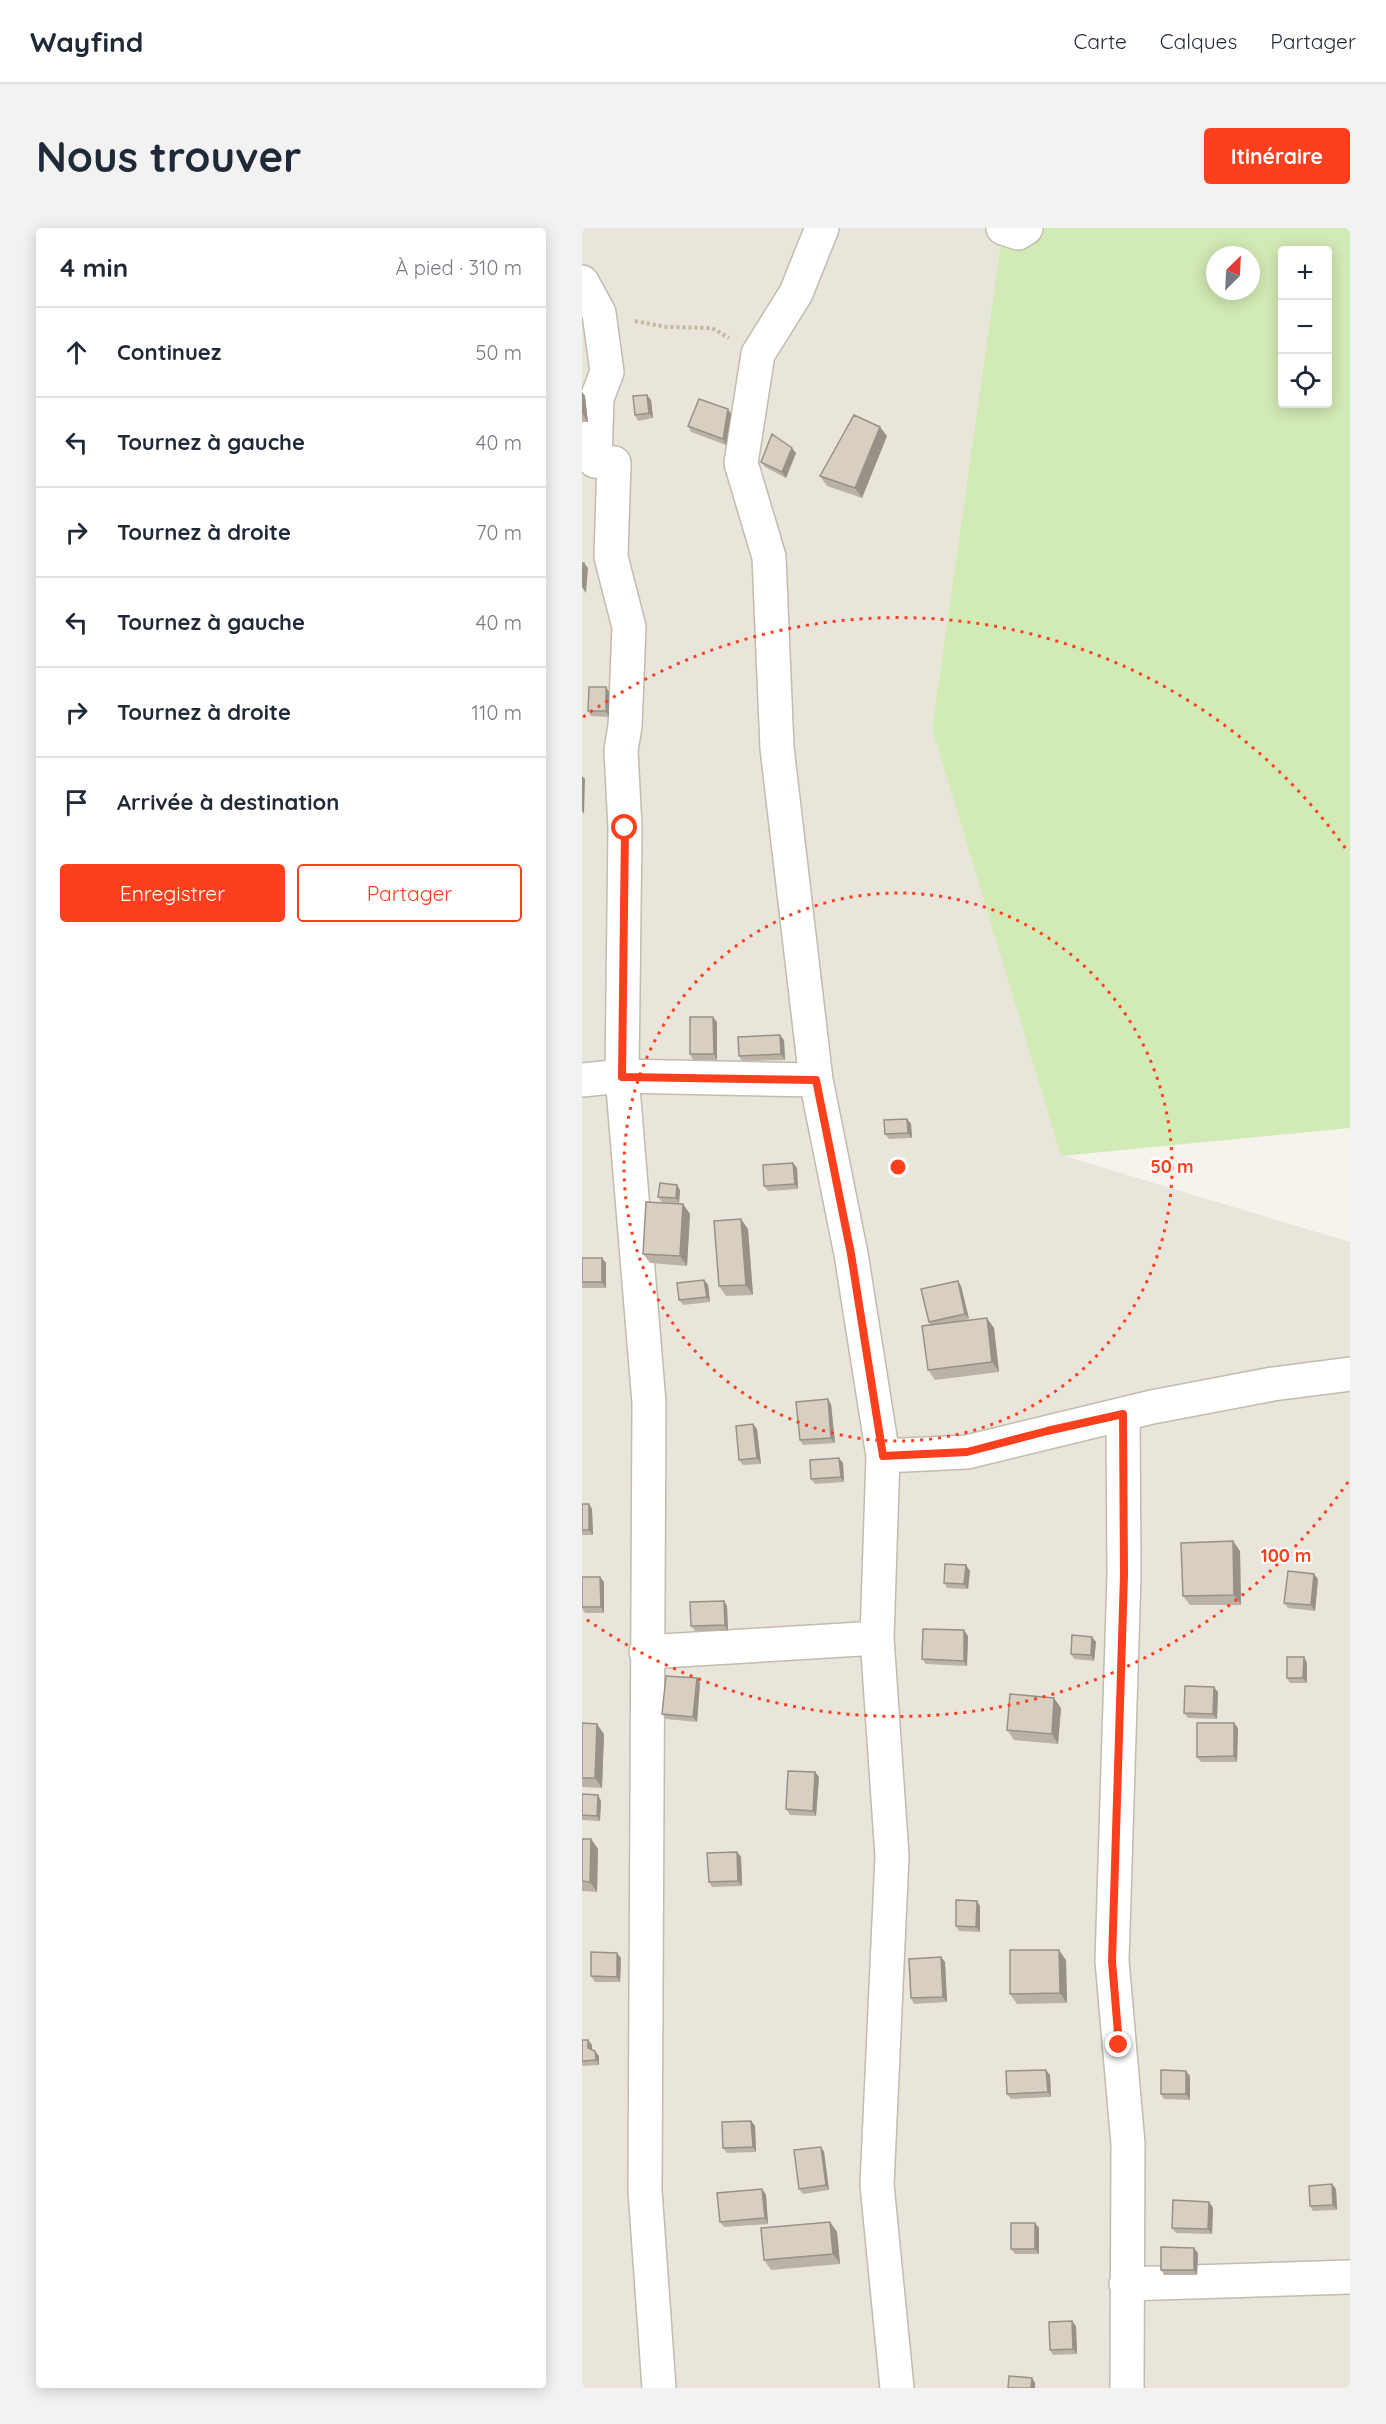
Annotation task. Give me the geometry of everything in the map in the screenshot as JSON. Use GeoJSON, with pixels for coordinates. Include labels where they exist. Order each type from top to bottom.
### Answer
{"type":"FeatureCollection","features":[{"type":"Feature","properties":{"kind":"street"},"geometry":{"type":"LineString","coordinates":[[822,228],[796,293],[758,354],[741,463],[769,557],[777,748],[816,1080],[851,1254],[883,1456],[877,1638],[892,1856],[877,2185],[897,2388]]}},
{"type":"Feature","properties":{"kind":"street"},"geometry":{"type":"LineString","coordinates":[[1003,228],[1018,234],[1026,228]]}},
{"type":"Feature","properties":{"kind":"street"},"geometry":{"type":"LineString","coordinates":[[582,282],[599,313],[607,372],[597,398],[595,460],[614,463],[611,557],[628,627],[625,726],[621,750],[625,828],[622,1077],[649,1403],[645,2190],[659,2388]]}},
{"type":"Feature","properties":{"kind":"street"},"geometry":{"type":"LineString","coordinates":[[582,1080],[622,1077],[816,1080]]}},
{"type":"Feature","properties":{"kind":"street"},"geometry":{"type":"LineString","coordinates":[[883,1456],[967,1452],[1123,1414],[1273,1384],[1350,1374]]}},
{"type":"Feature","properties":{"kind":"street"},"geometry":{"type":"LineString","coordinates":[[1123,1414],[1124,1575],[1112,1961],[1128,2144],[1127,2388]]}},
{"type":"Feature","properties":{"kind":"street"},"geometry":{"type":"LineString","coordinates":[[646,1652],[877,1638]]}},
{"type":"Feature","properties":{"kind":"street"},"geometry":{"type":"LineString","coordinates":[[1126,2284],[1350,2277]]}},
{"type":"Feature","properties":{"kind":"path"},"geometry":{"type":"LineString","coordinates":[[599,313],[666,327],[712,328],[758,354]]}},
{"type":"Feature","properties":{"kind":"shaded area"},"geometry":{"type":"Polygon","coordinates":[[[582,228],[1003,228],[932,729],[1061,1155],[1350,1242],[1350,2388],[582,2388],[582,228]]]}},
{"type":"Feature","properties":{"kind":"green space"},"geometry":{"type":"Polygon","coordinates":[[[1003,228],[1350,228],[1350,1128],[1061,1156],[932,729],[1003,228]]]}},
{"type":"Feature","properties":{"kind":"building"},"geometry":{"type":"Polygon","coordinates":[[[647,395],[649,413],[635,415],[633,396],[647,395]]]}},
{"type":"Feature","properties":{"kind":"building"},"geometry":{"type":"Polygon","coordinates":[[[699,399],[728,409],[723,439],[688,426],[699,399]]]}},
{"type":"Feature","properties":{"kind":"building"},"geometry":{"type":"Polygon","coordinates":[[[854,415],[880,427],[855,488],[820,476],[854,415]]]}},
{"type":"Feature","properties":{"kind":"building"},"geometry":{"type":"Polygon","coordinates":[[[772,434],[792,448],[782,472],[761,462],[772,434]]]}},
{"type":"Feature","properties":{"kind":"building"},"geometry":{"type":"Polygon","coordinates":[[[582,563],[584,563],[582,587],[582,563]]]}},
{"type":"Feature","properties":{"kind":"building"},"geometry":{"type":"Polygon","coordinates":[[[589,687],[606,687],[606,711],[588,711],[589,687]]]}},
{"type":"Feature","properties":{"kind":"building"},"geometry":{"type":"Polygon","coordinates":[[[690,1017],[713,1017],[714,1054],[690,1054],[690,1017]]]}},
{"type":"Feature","properties":{"kind":"building"},"geometry":{"type":"Polygon","coordinates":[[[780,1035],[781,1054],[739,1056],[738,1037],[780,1035]]]}},
{"type":"Feature","properties":{"kind":"building"},"geometry":{"type":"Polygon","coordinates":[[[907,1119],[908,1133],[885,1134],[884,1120],[907,1119]]]}},
{"type":"Feature","properties":{"kind":"building"},"geometry":{"type":"Polygon","coordinates":[[[793,1163],[795,1184],[764,1186],[763,1165],[793,1163]]]}},
{"type":"Feature","properties":{"kind":"building"},"geometry":{"type":"Polygon","coordinates":[[[660,1183],[677,1185],[676,1198],[658,1197],[660,1183]]]}},
{"type":"Feature","properties":{"kind":"building"},"geometry":{"type":"Polygon","coordinates":[[[646,1202],[683,1204],[680,1256],[643,1254],[646,1202]]]}},
{"type":"Feature","properties":{"kind":"building"},"geometry":{"type":"Polygon","coordinates":[[[741,1219],[746,1285],[719,1286],[714,1221],[741,1219]]]}},
{"type":"Feature","properties":{"kind":"building"},"geometry":{"type":"Polygon","coordinates":[[[582,1258],[602,1258],[602,1282],[582,1282],[582,1258]]]}},
{"type":"Feature","properties":{"kind":"building"},"geometry":{"type":"Polygon","coordinates":[[[704,1280],[707,1297],[679,1300],[677,1283],[704,1280]]]}},
{"type":"Feature","properties":{"kind":"building"},"geometry":{"type":"Polygon","coordinates":[[[958,1281],[965,1314],[929,1322],[921,1289],[958,1281]]]}},
{"type":"Feature","properties":{"kind":"building"},"geometry":{"type":"Polygon","coordinates":[[[987,1318],[992,1362],[928,1370],[922,1326],[987,1318]]]}},
{"type":"Feature","properties":{"kind":"building"},"geometry":{"type":"Polygon","coordinates":[[[828,1399],[831,1438],[800,1440],[796,1402],[828,1399]]]}},
{"type":"Feature","properties":{"kind":"building"},"geometry":{"type":"Polygon","coordinates":[[[753,1424],[757,1458],[739,1460],[736,1426],[753,1424]]]}},
{"type":"Feature","properties":{"kind":"building"},"geometry":{"type":"Polygon","coordinates":[[[839,1458],[841,1477],[811,1479],[810,1460],[839,1458]]]}},
{"type":"Feature","properties":{"kind":"building"},"geometry":{"type":"Polygon","coordinates":[[[582,1504],[589,1504],[589,1530],[582,1530],[582,1504]]]}},
{"type":"Feature","properties":{"kind":"building"},"geometry":{"type":"Polygon","coordinates":[[[1233,1541],[1234,1595],[1183,1596],[1181,1543],[1233,1541]]]}},
{"type":"Feature","properties":{"kind":"building"},"geometry":{"type":"Polygon","coordinates":[[[945,1564],[966,1565],[964,1584],[944,1583],[945,1564]]]}},
{"type":"Feature","properties":{"kind":"building"},"geometry":{"type":"Polygon","coordinates":[[[1288,1571],[1314,1574],[1311,1605],[1284,1603],[1288,1571]]]}},
{"type":"Feature","properties":{"kind":"building"},"geometry":{"type":"Polygon","coordinates":[[[582,1577],[600,1577],[601,1607],[582,1607],[582,1577]]]}},
{"type":"Feature","properties":{"kind":"building"},"geometry":{"type":"Polygon","coordinates":[[[724,1601],[725,1625],[691,1626],[690,1602],[724,1601]]]}},
{"type":"Feature","properties":{"kind":"building"},"geometry":{"type":"Polygon","coordinates":[[[923,1629],[964,1630],[964,1661],[922,1659],[923,1629]]]}},
{"type":"Feature","properties":{"kind":"building"},"geometry":{"type":"Polygon","coordinates":[[[1072,1635],[1092,1637],[1091,1655],[1071,1654],[1072,1635]]]}},
{"type":"Feature","properties":{"kind":"building"},"geometry":{"type":"Polygon","coordinates":[[[1287,1657],[1304,1657],[1303,1678],[1287,1678],[1287,1657]]]}},
{"type":"Feature","properties":{"kind":"building"},"geometry":{"type":"Polygon","coordinates":[[[666,1676],[697,1678],[693,1717],[662,1714],[666,1676]]]}},
{"type":"Feature","properties":{"kind":"building"},"geometry":{"type":"Polygon","coordinates":[[[1185,1686],[1214,1687],[1213,1714],[1184,1713],[1185,1686]]]}},
{"type":"Feature","properties":{"kind":"building"},"geometry":{"type":"Polygon","coordinates":[[[1010,1694],[1054,1698],[1052,1734],[1007,1730],[1010,1694]]]}},
{"type":"Feature","properties":{"kind":"building"},"geometry":{"type":"Polygon","coordinates":[[[582,1723],[597,1724],[595,1778],[582,1778],[582,1723]]]}},
{"type":"Feature","properties":{"kind":"building"},"geometry":{"type":"Polygon","coordinates":[[[1197,1723],[1234,1723],[1234,1756],[1197,1757],[1197,1723]]]}},
{"type":"Feature","properties":{"kind":"building"},"geometry":{"type":"Polygon","coordinates":[[[788,1771],[815,1772],[813,1811],[786,1809],[788,1771]]]}},
{"type":"Feature","properties":{"kind":"building"},"geometry":{"type":"Polygon","coordinates":[[[582,1794],[598,1795],[597,1816],[582,1815],[582,1794]]]}},
{"type":"Feature","properties":{"kind":"building"},"geometry":{"type":"Polygon","coordinates":[[[582,1839],[591,1839],[590,1882],[582,1881],[582,1839]]]}},
{"type":"Feature","properties":{"kind":"building"},"geometry":{"type":"Polygon","coordinates":[[[737,1852],[738,1881],[709,1882],[707,1853],[737,1852]]]}},
{"type":"Feature","properties":{"kind":"building"},"geometry":{"type":"Polygon","coordinates":[[[956,1900],[977,1901],[976,1927],[956,1926],[956,1900]]]}},
{"type":"Feature","properties":{"kind":"building"},"geometry":{"type":"Polygon","coordinates":[[[1010,1950],[1059,1950],[1060,1993],[1010,1994],[1010,1950]]]}},
{"type":"Feature","properties":{"kind":"building"},"geometry":{"type":"Polygon","coordinates":[[[591,1952],[617,1953],[617,1977],[591,1976],[591,1952]]]}},
{"type":"Feature","properties":{"kind":"building"},"geometry":{"type":"Polygon","coordinates":[[[941,1957],[943,1997],[911,1998],[909,1959],[941,1957]]]}},
{"type":"Feature","properties":{"kind":"building"},"geometry":{"type":"Polygon","coordinates":[[[582,2040],[588,2040],[588,2048],[595,2051],[596,2060],[582,2061],[582,2040]]]}},
{"type":"Feature","properties":{"kind":"building"},"geometry":{"type":"Polygon","coordinates":[[[1046,2070],[1048,2092],[1007,2094],[1006,2071],[1046,2070]]]}},
{"type":"Feature","properties":{"kind":"building"},"geometry":{"type":"Polygon","coordinates":[[[1161,2070],[1186,2071],[1186,2094],[1161,2094],[1161,2070]]]}},
{"type":"Feature","properties":{"kind":"building"},"geometry":{"type":"Polygon","coordinates":[[[751,2121],[753,2147],[723,2148],[722,2122],[751,2121]]]}},
{"type":"Feature","properties":{"kind":"building"},"geometry":{"type":"Polygon","coordinates":[[[821,2147],[826,2185],[799,2189],[794,2150],[821,2147]]]}},
{"type":"Feature","properties":{"kind":"building"},"geometry":{"type":"Polygon","coordinates":[[[1332,2184],[1333,2205],[1310,2206],[1309,2186],[1332,2184]]]}},
{"type":"Feature","properties":{"kind":"building"},"geometry":{"type":"Polygon","coordinates":[[[762,2189],[765,2218],[720,2222],[717,2193],[762,2189]]]}},
{"type":"Feature","properties":{"kind":"building"},"geometry":{"type":"Polygon","coordinates":[[[1173,2200],[1209,2202],[1208,2229],[1172,2228],[1173,2200]]]}},
{"type":"Feature","properties":{"kind":"building"},"geometry":{"type":"Polygon","coordinates":[[[830,2222],[833,2254],[764,2260],[761,2228],[830,2222]]]}},
{"type":"Feature","properties":{"kind":"building"},"geometry":{"type":"Polygon","coordinates":[[[1011,2223],[1035,2223],[1035,2249],[1011,2249],[1011,2223]]]}},
{"type":"Feature","properties":{"kind":"building"},"geometry":{"type":"Polygon","coordinates":[[[1161,2247],[1194,2248],[1194,2270],[1161,2270],[1161,2247]]]}},
{"type":"Feature","properties":{"kind":"building"},"geometry":{"type":"Polygon","coordinates":[[[1072,2321],[1073,2349],[1050,2350],[1049,2322],[1072,2321]]]}},
{"type":"Feature","properties":{"kind":"building"},"geometry":{"type":"Polygon","coordinates":[[[1009,2376],[1032,2378],[1031,2388],[1008,2388],[1009,2376]]]}},
{"type":"Feature","properties":{"kind":"route"},"geometry":{"type":"LineString","coordinates":[[625,828],[622,1077],[816,1080],[851,1254],[883,1456],[967,1452],[1123,1414],[1124,1575],[1112,1961],[1119,2045]]}}]}
